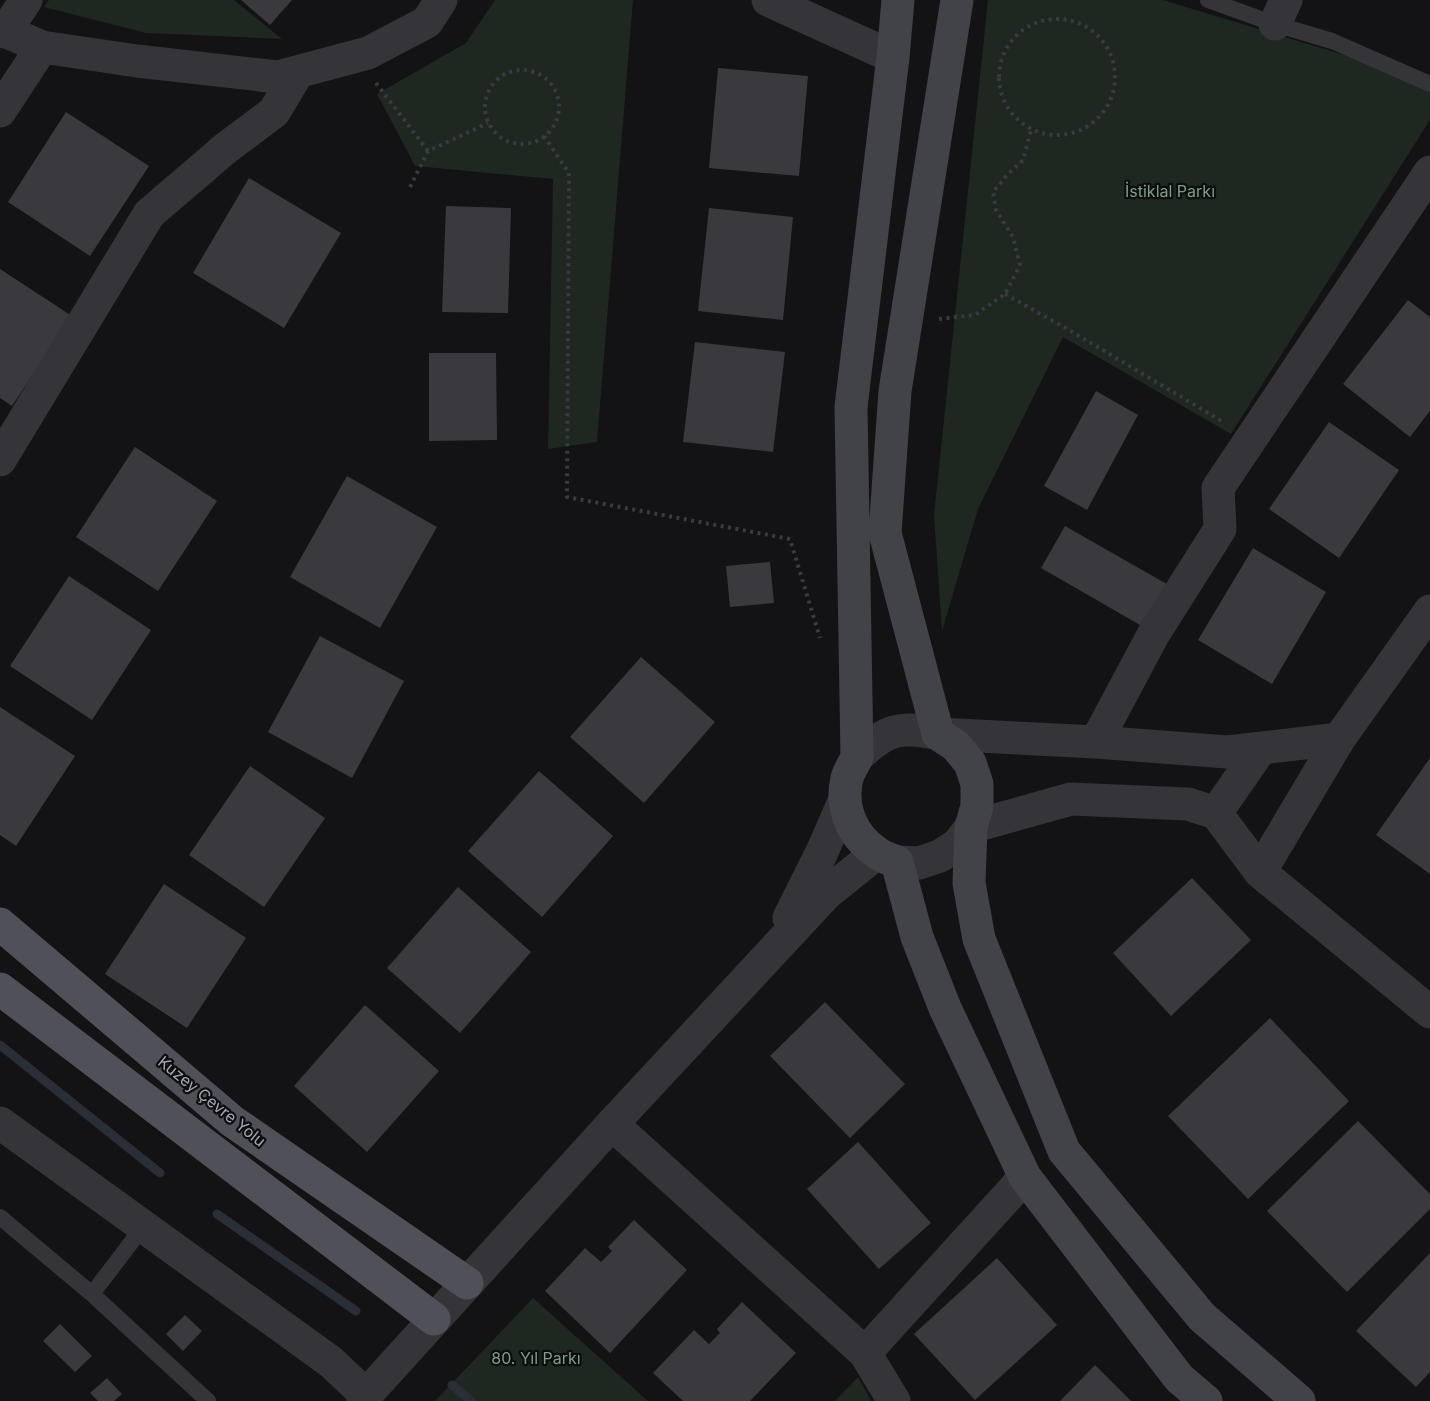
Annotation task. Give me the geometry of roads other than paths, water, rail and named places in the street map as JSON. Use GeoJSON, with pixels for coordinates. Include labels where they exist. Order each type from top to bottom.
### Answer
{"type":"FeatureCollection","features":[{"type":"Feature","properties":{"kind":"main road"},"geometry":{"type":"LineString","coordinates":[[898,0],[851,407],[857,757],[848,777],[844,799],[849,820],[860,839],[887,858],[945,1008],[1024,1177],[1179,1378],[1206,1401]]}},
{"type":"Feature","properties":{"kind":"main road"},"geometry":{"type":"LineString","coordinates":[[957,0],[895,391],[885,533],[938,734],[956,746],[970,763],[977,784],[978,806],[971,826],[969,883],[979,939],[1064,1151],[1202,1317],[1299,1401]]}},
{"type":"Feature","properties":{"kind":"main road","name":"Kuzey Çevre Yolu"},"geometry":{"type":"LineString","coordinates":[[0,924],[232,1121],[467,1283]]}},
{"type":"Feature","properties":{"kind":"main road"},"geometry":{"type":"LineString","coordinates":[[0,989],[434,1319]]}},
{"type":"Feature","properties":{"kind":"street"},"geometry":{"type":"LineString","coordinates":[[26,0],[2,30],[42,47],[137,61],[278,77],[368,52],[427,22],[441,0]]}},
{"type":"Feature","properties":{"kind":"street"},"geometry":{"type":"LineString","coordinates":[[768,0],[893,57]]}},
{"type":"Feature","properties":{"kind":"street"},"geometry":{"type":"LineString","coordinates":[[0,111],[42,47]]}},
{"type":"Feature","properties":{"kind":"street"},"geometry":{"type":"LineString","coordinates":[[0,460],[149,214],[226,147],[274,112],[297,72]]}},
{"type":"Feature","properties":{"kind":"street"},"geometry":{"type":"LineString","coordinates":[[1096,742],[1153,635],[1220,529],[1218,488],[1430,172]]}},
{"type":"Feature","properties":{"kind":"street"},"geometry":{"type":"LineString","coordinates":[[1260,872],[1339,739],[1430,611]]}},
{"type":"Feature","properties":{"kind":"street"},"geometry":{"type":"LineString","coordinates":[[857,757],[873,741],[893,731],[916,729],[938,734],[1096,742],[1227,752],[1339,739]]}},
{"type":"Feature","properties":{"kind":"street"},"geometry":{"type":"LineString","coordinates":[[1216,813],[1261,748]]}},
{"type":"Feature","properties":{"kind":"street"},"geometry":{"type":"LineString","coordinates":[[772,952],[822,852],[844,799]]}},
{"type":"Feature","properties":{"kind":"street"},"geometry":{"type":"LineString","coordinates":[[0,1123],[331,1362],[364,1398],[612,1124],[827,893],[887,858],[919,863],[940,856],[958,844],[971,826],[1071,799],[1188,804],[1216,813],[1260,872],[1430,1012]]}},
{"type":"Feature","properties":{"kind":"street"},"geometry":{"type":"LineString","coordinates":[[612,1124],[865,1353],[894,1401]]}},
{"type":"Feature","properties":{"kind":"street"},"geometry":{"type":"LineString","coordinates":[[865,1353],[1024,1177]]}},
{"type":"Feature","properties":{"kind":"lane"},"geometry":{"type":"LineString","coordinates":[[1208,0],[1280,12],[1332,42],[1430,84]]}},
{"type":"Feature","properties":{"kind":"lane"},"geometry":{"type":"LineString","coordinates":[[0,1216],[93,1294],[208,1401]]}},
{"type":"Feature","properties":{"kind":"lane"},"geometry":{"type":"LineString","coordinates":[[93,1294],[143,1227]]}},
{"type":"Feature","properties":{"kind":"waterway"},"geometry":{"type":"LineString","coordinates":[[0,1045],[160,1173]]}},
{"type":"Feature","properties":{"kind":"waterway"},"geometry":{"type":"LineString","coordinates":[[217,1214],[356,1311]]}},
{"type":"Feature","properties":{"kind":"waterway"},"geometry":{"type":"LineString","coordinates":[[452,1385],[471,1401]]}},
{"type":"Feature","properties":{"kind":"park label","name":"İstiklal Parkı"},"geometry":{"type":"Point","coordinates":[1170,191]}},
{"type":"Feature","properties":{"kind":"park label","name":"80. Yıl Parkı"},"geometry":{"type":"Point","coordinates":[536,1358]}}]}
